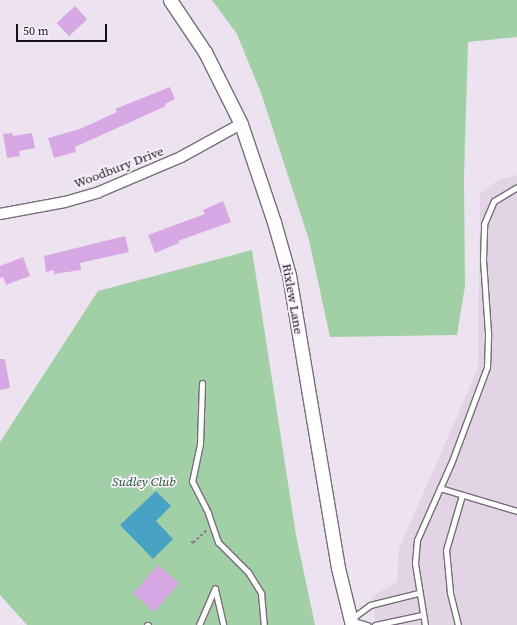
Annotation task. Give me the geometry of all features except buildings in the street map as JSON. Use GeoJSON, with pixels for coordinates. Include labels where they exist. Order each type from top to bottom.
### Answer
{"type":"FeatureCollection","features":[{"type":"Feature","properties":{"kind":"street","name":"Rixlew Lane"},"geometry":{"type":"LineString","coordinates":[[170,0],[190,27],[208,57],[241,124],[289,275],[338,568],[350,623]]}},
{"type":"Feature","properties":{"kind":"street","name":"Woodbury Drive"},"geometry":{"type":"LineString","coordinates":[[0,214],[65,202],[99,192],[181,157],[241,124]]}},
{"type":"Feature","properties":{"kind":"lane"},"geometry":{"type":"LineString","coordinates":[[425,625],[418,593],[415,552],[417,540],[440,488],[487,367],[488,333],[483,259],[484,224],[494,201],[517,187]]}},
{"type":"Feature","properties":{"kind":"lane"},"geometry":{"type":"LineString","coordinates":[[202,383],[200,444],[192,481],[208,513],[218,542],[248,572],[261,593],[264,625]]}},
{"type":"Feature","properties":{"kind":"lane"},"geometry":{"type":"LineString","coordinates":[[440,488],[517,511]]}},
{"type":"Feature","properties":{"kind":"lane"},"geometry":{"type":"LineString","coordinates":[[458,625],[450,592],[446,550],[462,495]]}},
{"type":"Feature","properties":{"kind":"lane"},"geometry":{"type":"LineString","coordinates":[[198,625],[215,588],[223,625]]}},
{"type":"Feature","properties":{"kind":"lane"},"geometry":{"type":"LineString","coordinates":[[350,623],[370,605],[418,593]]}},
{"type":"Feature","properties":{"kind":"lane"},"geometry":{"type":"LineString","coordinates":[[375,625],[422,615]]}},
{"type":"Feature","properties":{"kind":"lane"},"geometry":{"type":"LineString","coordinates":[[350,623],[367,625]]}},
{"type":"Feature","properties":{"kind":"path"},"geometry":{"type":"LineString","coordinates":[[191,541],[193,543],[200,538],[204,532]]}},
{"type":"Feature","properties":{"kind":"shaded area"},"geometry":{"type":"Polygon","coordinates":[[[517,175],[517,625],[376,625],[372,596],[397,582],[399,549],[478,368],[480,194],[498,180],[517,175]]]}},
{"type":"Feature","properties":{"kind":"green space"},"geometry":{"type":"Polygon","coordinates":[[[212,0],[517,0],[517,37],[468,42],[464,177],[465,286],[457,335],[330,337],[309,240],[261,93],[237,34],[212,0]]]}},
{"type":"Feature","properties":{"kind":"green space","name":"Sudley Club"},"geometry":{"type":"Polygon","coordinates":[[[252,250],[296,535],[315,625],[27,625],[0,595],[0,442],[98,291],[252,250]]]}},
{"type":"Feature","properties":{"kind":"water"},"geometry":{"type":"Polygon","coordinates":[[[156,491],[171,506],[156,521],[173,539],[153,559],[120,525],[156,491]]]}}]}
